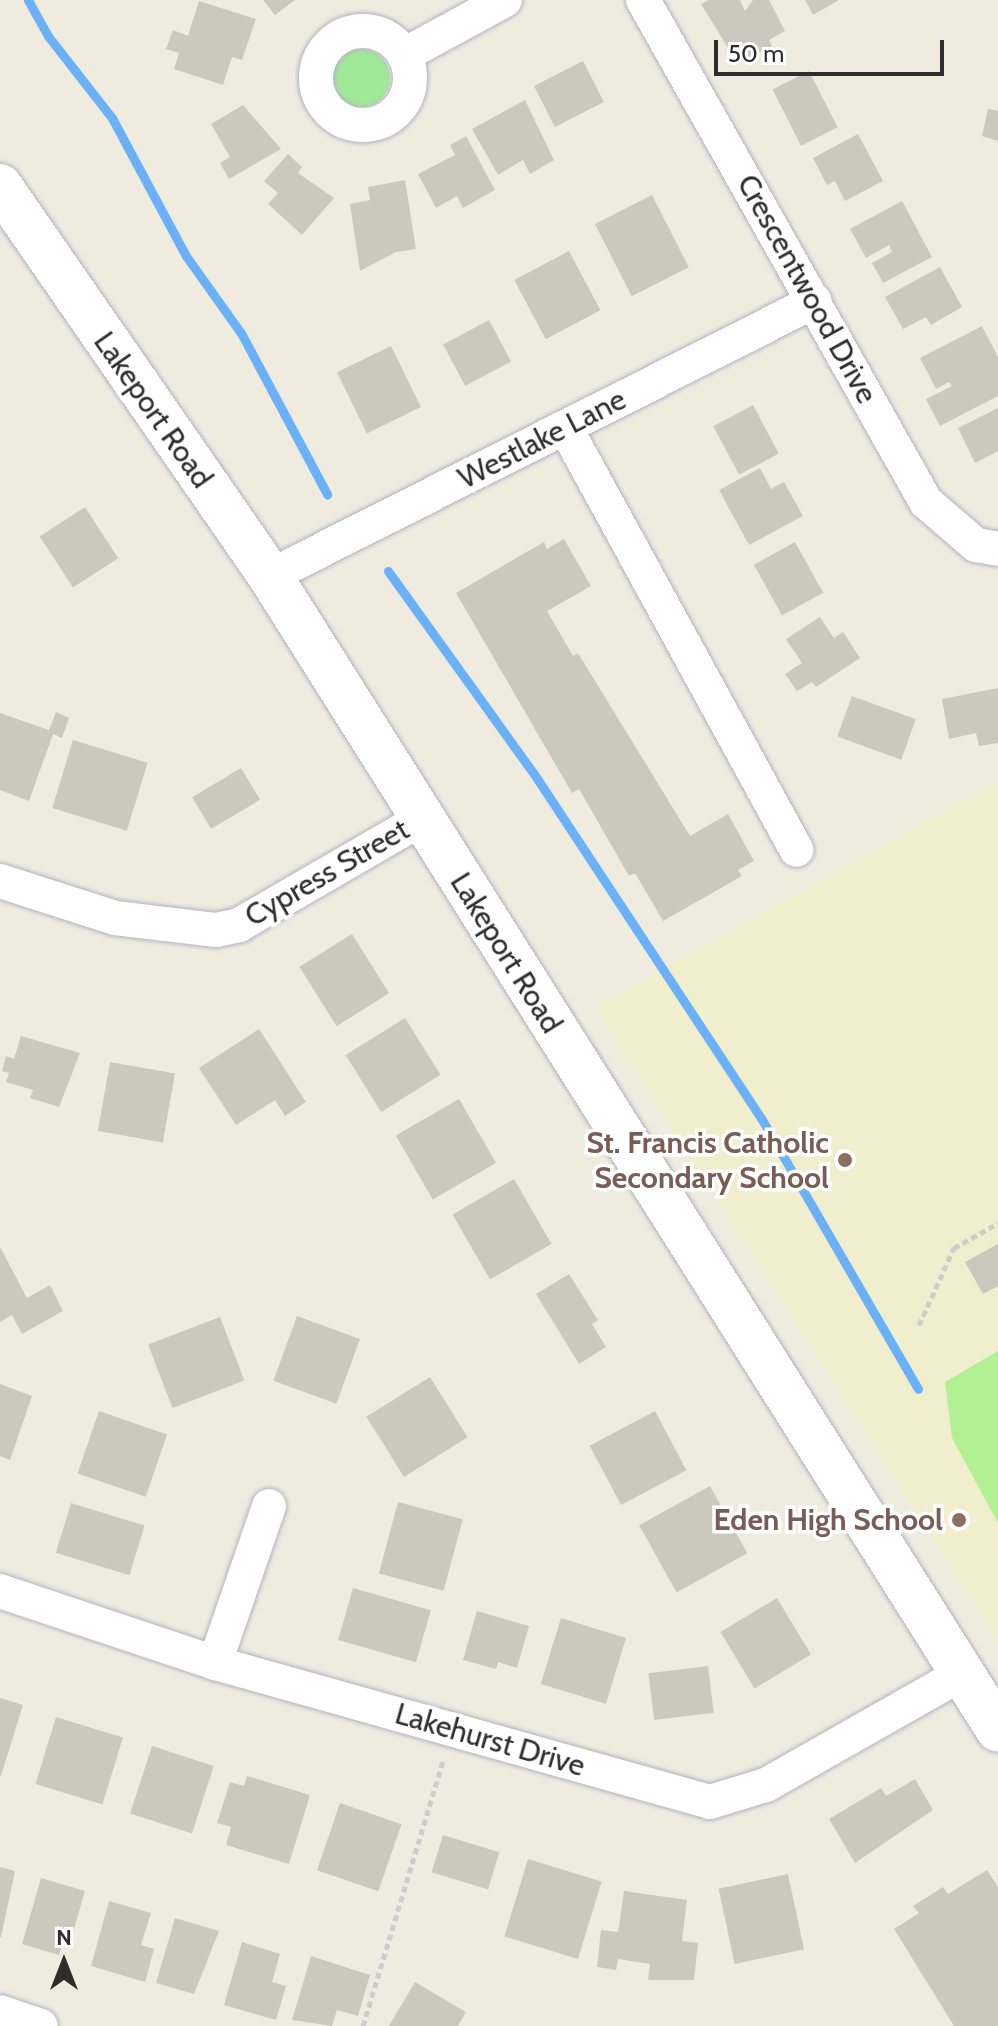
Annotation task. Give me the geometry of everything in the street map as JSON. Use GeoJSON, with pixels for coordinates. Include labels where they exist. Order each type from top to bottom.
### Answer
{"type":"FeatureCollection","features":[{"type":"Feature","properties":{"kind":"main road","name":"Lakeport Road"},"geometry":{"type":"LineString","coordinates":[[0,186],[270,576],[998,1730]]}},
{"type":"Feature","properties":{"kind":"street"},"geometry":{"type":"LineString","coordinates":[[404,55],[505,0]]}},
{"type":"Feature","properties":{"kind":"street","name":"Crescentwood Drive"},"geometry":{"type":"LineString","coordinates":[[643,0],[926,502],[976,545],[998,549]]}},
{"type":"Feature","properties":{"kind":"street","name":"Westlake Lane"},"geometry":{"type":"LineString","coordinates":[[270,576],[815,301]]}},
{"type":"Feature","properties":{"kind":"street"},"geometry":{"type":"LineString","coordinates":[[565,427],[797,850]]}},
{"type":"Feature","properties":{"kind":"street","name":"Cypress Street"},"geometry":{"type":"LineString","coordinates":[[0,881],[115,918],[216,930],[239,925],[422,819]]}},
{"type":"Feature","properties":{"kind":"street"},"geometry":{"type":"LineString","coordinates":[[215,1663],[269,1506]]}},
{"type":"Feature","properties":{"kind":"street","name":"Lakehurst Drive"},"geometry":{"type":"LineString","coordinates":[[0,1591],[215,1663],[710,1802],[766,1785],[961,1674]]}},
{"type":"Feature","properties":{"kind":"street"},"geometry":{"type":"LineString","coordinates":[[0,2012],[41,2026]]}},
{"type":"Feature","properties":{"kind":"path"},"geometry":{"type":"LineString","coordinates":[[919,1325],[954,1248],[998,1223]]}},
{"type":"Feature","properties":{"kind":"path"},"geometry":{"type":"LineString","coordinates":[[363,2026],[453,1730]]}},
{"type":"Feature","properties":{"kind":"shaded area","name":"St. Francis Catholic Secondary School"},"geometry":{"type":"Polygon","coordinates":[[[998,781],[998,1642],[594,1007],[998,781]]]}},
{"type":"Feature","properties":{"kind":"green space"},"geometry":{"type":"Polygon","coordinates":[[[361,49],[372,51],[381,58],[388,67],[388,89],[381,98],[372,105],[361,107],[350,105],[341,98],[334,89],[332,78],[334,67],[341,58],[350,51],[361,49]]]}},
{"type":"Feature","properties":{"kind":"green space"},"geometry":{"type":"Polygon","coordinates":[[[998,1351],[998,1523],[952,1438],[945,1382],[998,1351]]]}},
{"type":"Feature","properties":{"kind":"building"},"geometry":{"type":"Polygon","coordinates":[[[263,0],[295,0],[275,15],[263,0]]]}},
{"type":"Feature","properties":{"kind":"building"},"geometry":{"type":"Polygon","coordinates":[[[709,0],[740,0],[745,11],[753,0],[769,0],[785,31],[769,40],[772,46],[738,64],[701,4],[709,0]]]}},
{"type":"Feature","properties":{"kind":"building"},"geometry":{"type":"Polygon","coordinates":[[[805,0],[839,0],[813,15],[805,0]]]}},
{"type":"Feature","properties":{"kind":"building"},"geometry":{"type":"Polygon","coordinates":[[[199,1],[256,19],[242,60],[232,57],[223,85],[174,69],[179,53],[166,49],[173,30],[188,36],[199,1]]]}},
{"type":"Feature","properties":{"kind":"building"},"geometry":{"type":"Polygon","coordinates":[[[583,61],[604,102],[555,127],[534,86],[583,61]]]}},
{"type":"Feature","properties":{"kind":"building"},"geometry":{"type":"Polygon","coordinates":[[[809,71],[838,127],[801,146],[772,90],[809,71]]]}},
{"type":"Feature","properties":{"kind":"building"},"geometry":{"type":"Polygon","coordinates":[[[525,100],[554,160],[530,174],[523,160],[498,175],[472,129],[525,100]]]}},
{"type":"Feature","properties":{"kind":"building"},"geometry":{"type":"Polygon","coordinates":[[[243,105],[281,149],[229,179],[220,163],[230,157],[211,124],[243,105]]]}},
{"type":"Feature","properties":{"kind":"building"},"geometry":{"type":"Polygon","coordinates":[[[988,109],[998,111],[998,141],[982,136],[988,109]]]}},
{"type":"Feature","properties":{"kind":"building"},"geometry":{"type":"Polygon","coordinates":[[[858,134],[883,181],[845,201],[835,181],[827,185],[813,158],[858,134]]]}},
{"type":"Feature","properties":{"kind":"building"},"geometry":{"type":"Polygon","coordinates":[[[466,136],[495,190],[463,208],[457,196],[436,208],[418,174],[455,155],[450,145],[466,136]]]}},
{"type":"Feature","properties":{"kind":"building"},"geometry":{"type":"Polygon","coordinates":[[[288,154],[302,167],[298,173],[334,198],[302,235],[268,204],[278,193],[264,181],[288,154]]]}},
{"type":"Feature","properties":{"kind":"building"},"geometry":{"type":"Polygon","coordinates":[[[405,180],[416,249],[396,252],[360,271],[350,204],[370,200],[368,187],[405,180]]]}},
{"type":"Feature","properties":{"kind":"building"},"geometry":{"type":"Polygon","coordinates":[[[652,195],[689,267],[632,296],[595,224],[652,195]]]}},
{"type":"Feature","properties":{"kind":"building"},"geometry":{"type":"Polygon","coordinates":[[[902,201],[932,257],[883,283],[872,263],[892,252],[889,245],[866,258],[850,229],[902,201]]]}},
{"type":"Feature","properties":{"kind":"building"},"geometry":{"type":"Polygon","coordinates":[[[569,251],[600,310],[546,339],[514,280],[569,251]]]}},
{"type":"Feature","properties":{"kind":"building"},"geometry":{"type":"Polygon","coordinates":[[[940,267],[962,307],[931,325],[926,317],[903,329],[885,297],[940,267]]]}},
{"type":"Feature","properties":{"kind":"building"},"geometry":{"type":"Polygon","coordinates":[[[489,320],[511,361],[465,386],[443,344],[489,320]]]}},
{"type":"Feature","properties":{"kind":"building"},"geometry":{"type":"Polygon","coordinates":[[[982,326],[998,357],[998,396],[940,426],[926,399],[952,386],[949,382],[936,389],[920,358],[982,326]]]}},
{"type":"Feature","properties":{"kind":"building"},"geometry":{"type":"Polygon","coordinates":[[[391,346],[421,407],[367,433],[337,372],[391,346]]]}},
{"type":"Feature","properties":{"kind":"building"},"geometry":{"type":"Polygon","coordinates":[[[753,405],[779,454],[739,475],[713,426],[753,405]]]}},
{"type":"Feature","properties":{"kind":"building"},"geometry":{"type":"Polygon","coordinates":[[[998,408],[998,451],[975,463],[958,428],[998,408]]]}},
{"type":"Feature","properties":{"kind":"building"},"geometry":{"type":"Polygon","coordinates":[[[760,468],[771,489],[784,482],[803,516],[749,545],[719,490],[760,468]]]}},
{"type":"Feature","properties":{"kind":"building"},"geometry":{"type":"Polygon","coordinates":[[[85,507],[118,558],[73,588],[40,536],[85,507]]]}},
{"type":"Feature","properties":{"kind":"building"},"geometry":{"type":"Polygon","coordinates":[[[564,539],[591,586],[547,611],[573,656],[578,653],[690,836],[728,814],[754,861],[738,870],[742,876],[663,921],[635,873],[629,876],[579,789],[572,793],[456,593],[544,542],[547,549],[564,539]]]}},
{"type":"Feature","properties":{"kind":"building"},"geometry":{"type":"Polygon","coordinates":[[[795,542],[823,593],[782,616],[754,565],[795,542]]]}},
{"type":"Feature","properties":{"kind":"building"},"geometry":{"type":"Polygon","coordinates":[[[820,617],[834,638],[843,632],[860,658],[816,687],[812,682],[797,691],[785,674],[802,663],[786,639],[820,617]]]}},
{"type":"Feature","properties":{"kind":"building"},"geometry":{"type":"Polygon","coordinates":[[[998,688],[998,743],[979,746],[976,733],[949,739],[942,699],[998,688]]]}},
{"type":"Feature","properties":{"kind":"building"},"geometry":{"type":"Polygon","coordinates":[[[852,696],[916,719],[901,760],[837,736],[852,696]]]}},
{"type":"Feature","properties":{"kind":"building"},"geometry":{"type":"Polygon","coordinates":[[[56,712],[69,718],[62,738],[53,734],[29,801],[0,790],[0,713],[49,730],[56,712]]]}},
{"type":"Feature","properties":{"kind":"building"},"geometry":{"type":"Polygon","coordinates":[[[73,740],[148,763],[127,831],[52,808],[73,740]]]}},
{"type":"Feature","properties":{"kind":"building"},"geometry":{"type":"Polygon","coordinates":[[[241,768],[260,800],[211,829],[192,797],[241,768]]]}},
{"type":"Feature","properties":{"kind":"building"},"geometry":{"type":"Polygon","coordinates":[[[352,934],[389,993],[337,1026],[299,967],[352,934]]]}},
{"type":"Feature","properties":{"kind":"building"},"geometry":{"type":"Polygon","coordinates":[[[405,1018],[441,1075],[381,1112],[346,1055],[405,1018]]]}},
{"type":"Feature","properties":{"kind":"building"},"geometry":{"type":"Polygon","coordinates":[[[259,1029],[306,1102],[285,1116],[275,1100],[236,1125],[199,1068],[259,1029]]]}},
{"type":"Feature","properties":{"kind":"building"},"geometry":{"type":"Polygon","coordinates":[[[21,1036],[80,1053],[59,1107],[30,1098],[33,1090],[6,1082],[9,1073],[2,1071],[6,1056],[14,1059],[21,1036]]]}},
{"type":"Feature","properties":{"kind":"building"},"geometry":{"type":"Polygon","coordinates":[[[110,1062],[175,1073],[163,1142],[98,1131],[110,1062]]]}},
{"type":"Feature","properties":{"kind":"building"},"geometry":{"type":"Polygon","coordinates":[[[459,1099],[496,1163],[433,1200],[396,1136],[459,1099]]]}},
{"type":"Feature","properties":{"kind":"building"},"geometry":{"type":"Polygon","coordinates":[[[514,1179],[552,1244],[490,1279],[453,1214],[514,1179]]]}},
{"type":"Feature","properties":{"kind":"building"},"geometry":{"type":"Polygon","coordinates":[[[998,1244],[998,1286],[983,1294],[965,1262],[998,1244]]]}},
{"type":"Feature","properties":{"kind":"building"},"geometry":{"type":"Polygon","coordinates":[[[0,1247],[27,1298],[50,1285],[63,1311],[22,1334],[12,1315],[0,1322],[0,1247]]]}},
{"type":"Feature","properties":{"kind":"building"},"geometry":{"type":"Polygon","coordinates":[[[569,1274],[598,1320],[592,1324],[606,1347],[579,1364],[536,1294],[569,1274]]]}},
{"type":"Feature","properties":{"kind":"building"},"geometry":{"type":"Polygon","coordinates":[[[297,1316],[360,1339],[336,1404],[273,1381],[297,1316]]]}},
{"type":"Feature","properties":{"kind":"building"},"geometry":{"type":"Polygon","coordinates":[[[220,1317],[244,1380],[172,1408],[148,1345],[220,1317]]]}},
{"type":"Feature","properties":{"kind":"building"},"geometry":{"type":"Polygon","coordinates":[[[430,1377],[468,1437],[404,1477],[366,1417],[430,1377]]]}},
{"type":"Feature","properties":{"kind":"building"},"geometry":{"type":"Polygon","coordinates":[[[0,1384],[32,1396],[10,1460],[0,1456],[0,1384]]]}},
{"type":"Feature","properties":{"kind":"building"},"geometry":{"type":"Polygon","coordinates":[[[99,1411],[167,1434],[146,1497],[78,1473],[99,1411]]]}},
{"type":"Feature","properties":{"kind":"building"},"geometry":{"type":"Polygon","coordinates":[[[655,1411],[686,1470],[621,1505],[590,1446],[655,1411]]]}},
{"type":"Feature","properties":{"kind":"building"},"geometry":{"type":"Polygon","coordinates":[[[710,1486],[747,1553],[676,1593],[639,1525],[710,1486]]]}},
{"type":"Feature","properties":{"kind":"building"},"geometry":{"type":"Polygon","coordinates":[[[398,1502],[463,1519],[444,1591],[379,1573],[398,1502]]]}},
{"type":"Feature","properties":{"kind":"building"},"geometry":{"type":"Polygon","coordinates":[[[71,1503],[145,1526],[129,1575],[56,1553],[71,1503]]]}},
{"type":"Feature","properties":{"kind":"building"},"geometry":{"type":"Polygon","coordinates":[[[353,1588],[431,1610],[416,1662],[338,1640],[353,1588]]]}},
{"type":"Feature","properties":{"kind":"building"},"geometry":{"type":"Polygon","coordinates":[[[777,1598],[811,1655],[754,1689],[720,1632],[777,1598]]]}},
{"type":"Feature","properties":{"kind":"building"},"geometry":{"type":"Polygon","coordinates":[[[477,1611],[529,1626],[517,1668],[498,1662],[496,1669],[463,1660],[477,1611]]]}},
{"type":"Feature","properties":{"kind":"building"},"geometry":{"type":"Polygon","coordinates":[[[561,1618],[626,1638],[606,1704],[541,1684],[561,1618]]]}},
{"type":"Feature","properties":{"kind":"building"},"geometry":{"type":"Polygon","coordinates":[[[708,1666],[714,1713],[654,1720],[648,1673],[708,1666]]]}},
{"type":"Feature","properties":{"kind":"building"},"geometry":{"type":"Polygon","coordinates":[[[0,1698],[23,1705],[1,1776],[0,1776],[0,1698]]]}},
{"type":"Feature","properties":{"kind":"building"},"geometry":{"type":"Polygon","coordinates":[[[56,1717],[123,1737],[102,1804],[36,1784],[56,1717]]]}},
{"type":"Feature","properties":{"kind":"building"},"geometry":{"type":"Polygon","coordinates":[[[152,1746],[214,1766],[192,1834],[130,1814],[152,1746]]]}},
{"type":"Feature","properties":{"kind":"building"},"geometry":{"type":"Polygon","coordinates":[[[247,1776],[310,1795],[289,1864],[226,1845],[231,1827],[217,1823],[230,1782],[244,1786],[247,1776]]]}},
{"type":"Feature","properties":{"kind":"building"},"geometry":{"type":"Polygon","coordinates":[[[915,1779],[933,1810],[855,1863],[829,1819],[881,1788],[886,1796],[915,1779]]]}},
{"type":"Feature","properties":{"kind":"building"},"geometry":{"type":"Polygon","coordinates":[[[340,1803],[401,1824],[378,1891],[317,1870],[340,1803]]]}},
{"type":"Feature","properties":{"kind":"building"},"geometry":{"type":"Polygon","coordinates":[[[443,1835],[499,1852],[488,1890],[432,1872],[443,1835]]]}},
{"type":"Feature","properties":{"kind":"building"},"geometry":{"type":"Polygon","coordinates":[[[528,1859],[602,1882],[578,1959],[504,1936],[528,1859]]]}},
{"type":"Feature","properties":{"kind":"building"},"geometry":{"type":"Polygon","coordinates":[[[0,1867],[15,1871],[1,1937],[0,1937],[0,1867]]]}},
{"type":"Feature","properties":{"kind":"building"},"geometry":{"type":"Polygon","coordinates":[[[987,1870],[998,1887],[998,2026],[954,2026],[894,1929],[919,1913],[913,1906],[943,1887],[948,1894],[987,1870]]]}},
{"type":"Feature","properties":{"kind":"building"},"geometry":{"type":"Polygon","coordinates":[[[788,1874],[804,1949],[735,1964],[719,1889],[788,1874]]]}},
{"type":"Feature","properties":{"kind":"building"},"geometry":{"type":"Polygon","coordinates":[[[41,1878],[85,1891],[74,1929],[68,1927],[59,1955],[22,1944],[41,1878]]]}},
{"type":"Feature","properties":{"kind":"building"},"geometry":{"type":"Polygon","coordinates":[[[624,1891],[687,1900],[682,1941],[698,1943],[694,1980],[648,1980],[650,1964],[618,1959],[616,1970],[597,1967],[601,1930],[618,1932],[624,1891]]]}},
{"type":"Feature","properties":{"kind":"building"},"geometry":{"type":"Polygon","coordinates":[[[109,1901],[151,1913],[141,1945],[154,1949],[145,1982],[91,1966],[109,1901]]]}},
{"type":"Feature","properties":{"kind":"building"},"geometry":{"type":"Polygon","coordinates":[[[175,1918],[219,1931],[194,1994],[156,1983],[175,1918]]]}},
{"type":"Feature","properties":{"kind":"building"},"geometry":{"type":"Polygon","coordinates":[[[242,1942],[280,1954],[272,1982],[286,1986],[276,2020],[224,2005],[242,1942]]]}},
{"type":"Feature","properties":{"kind":"building"},"geometry":{"type":"Polygon","coordinates":[[[311,1956],[370,1975],[358,2016],[337,2010],[332,2026],[292,2020],[311,1956]]]}},
{"type":"Feature","properties":{"kind":"building"},"geometry":{"type":"Polygon","coordinates":[[[415,1982],[466,2012],[458,2026],[389,2026],[415,1982]]]}},
{"type":"Feature","properties":{"kind":"waterway"},"geometry":{"type":"LineString","coordinates":[[28,0],[48,36],[112,118],[186,256],[241,333],[327,494]]}},
{"type":"Feature","properties":{"kind":"waterway"},"geometry":{"type":"LineString","coordinates":[[388,571],[538,780],[761,1118],[918,1389]]}},
{"type":"Feature","properties":{"kind":"place","name":"St. Francis Catholic Secondary School"},"geometry":{"type":"Point","coordinates":[845,1160]}},
{"type":"Feature","properties":{"kind":"place","name":"Eden High School"},"geometry":{"type":"Point","coordinates":[959,1520]}}]}
